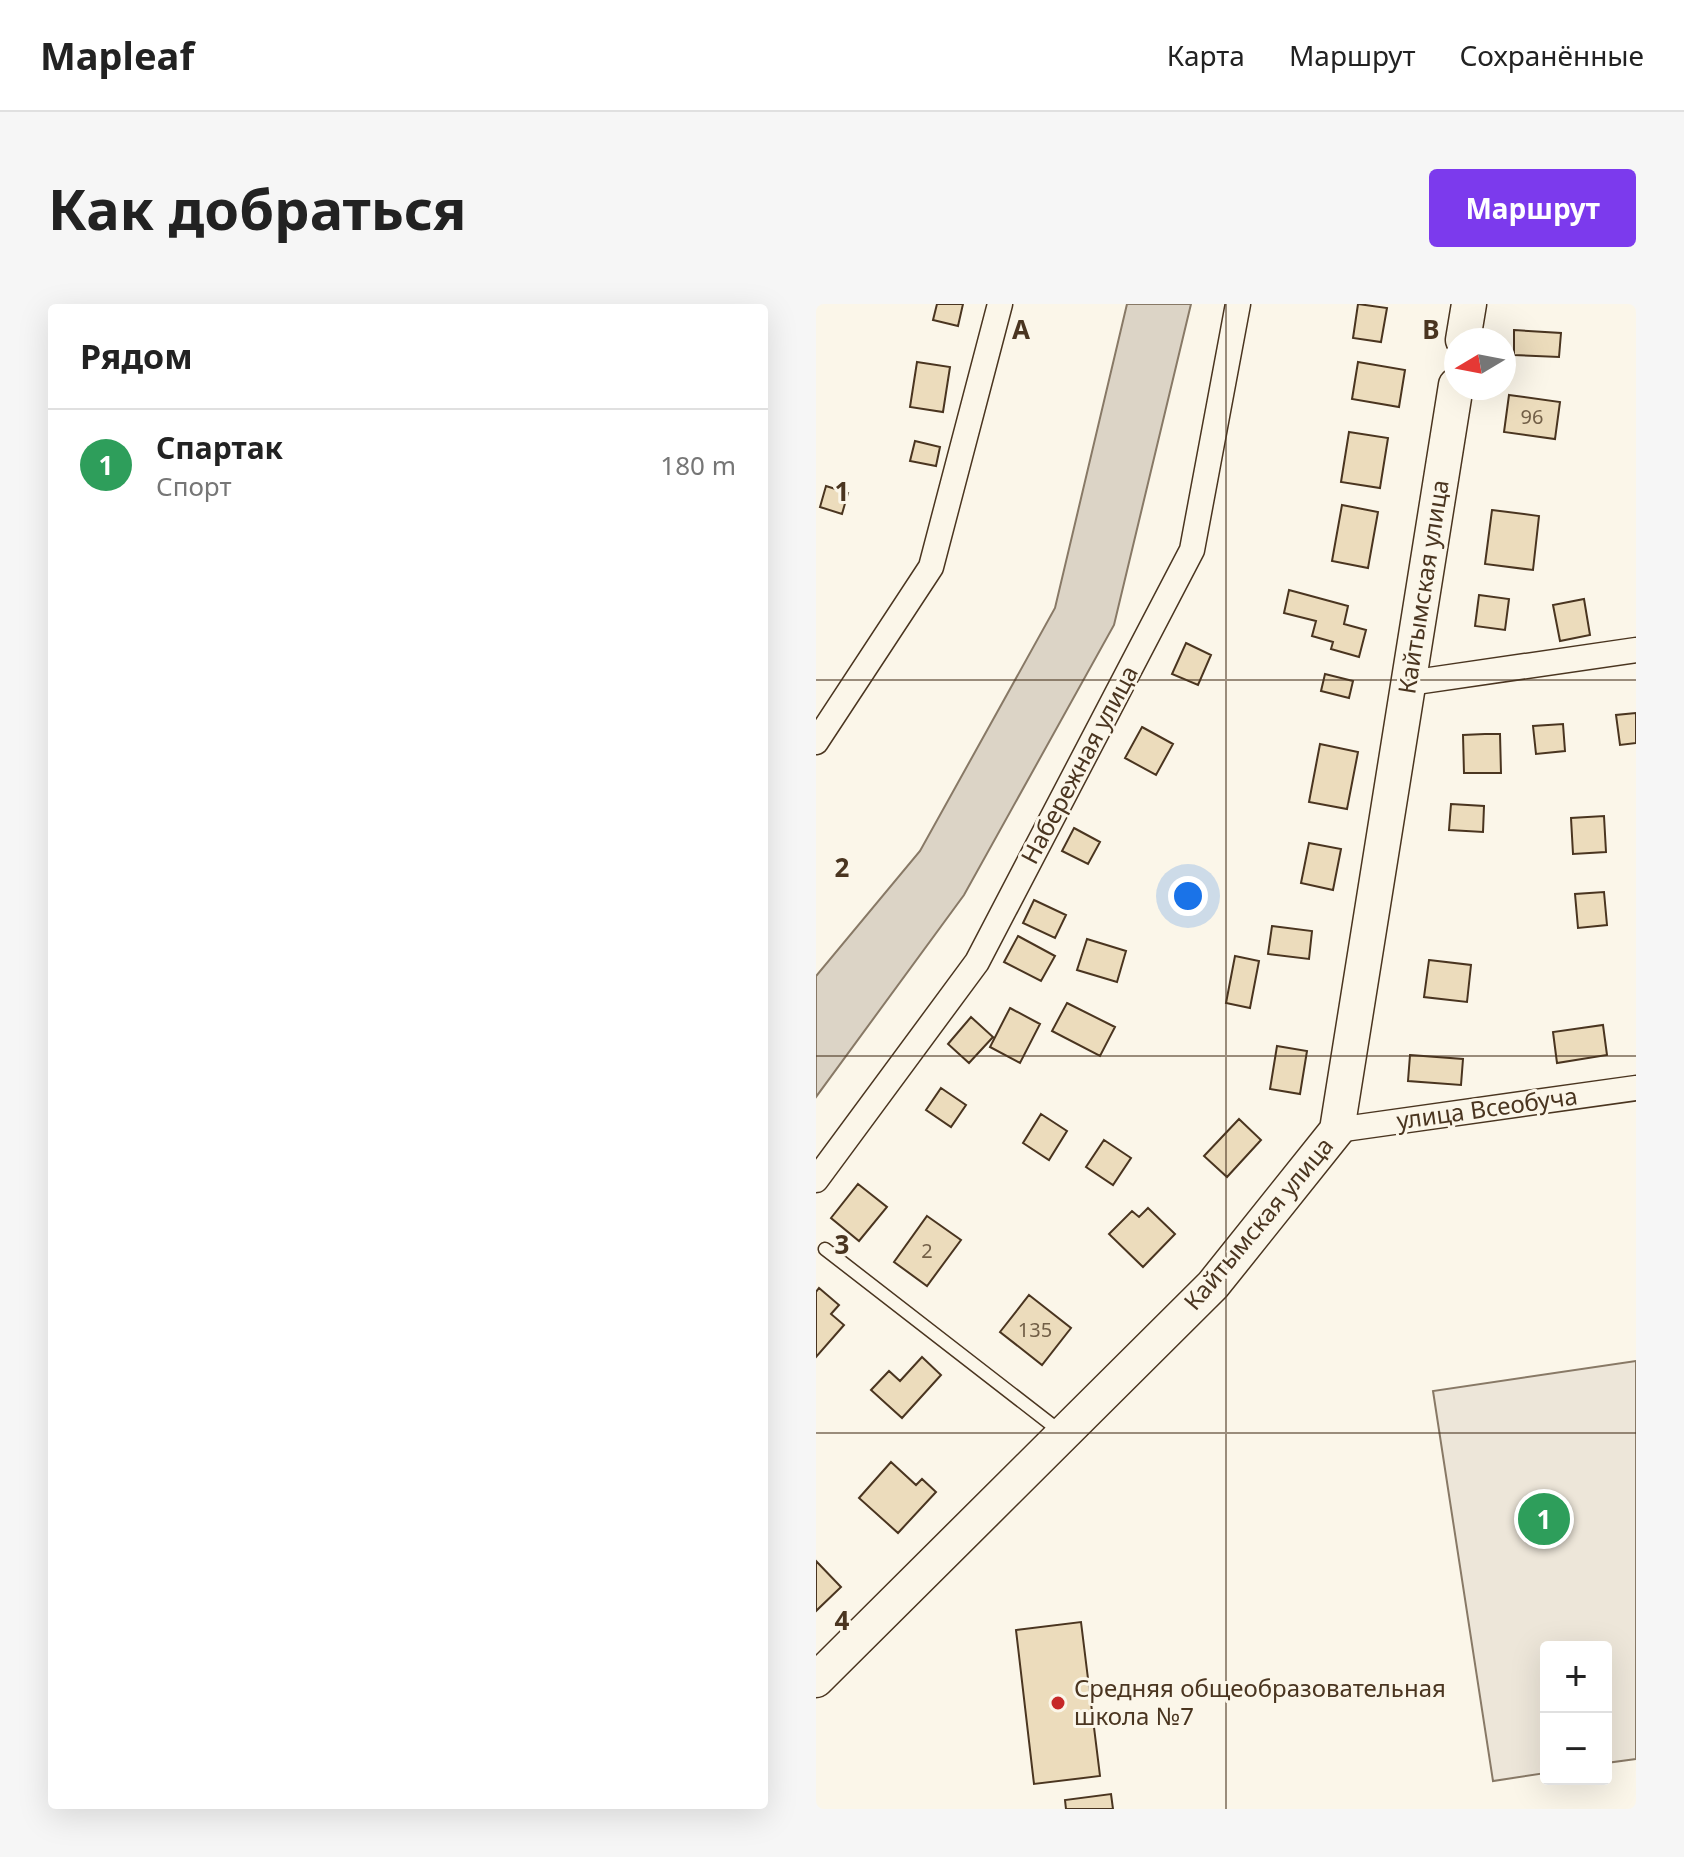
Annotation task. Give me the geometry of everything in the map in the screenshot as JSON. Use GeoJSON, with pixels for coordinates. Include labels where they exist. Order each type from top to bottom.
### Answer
{"type":"FeatureCollection","features":[{"type":"Feature","properties":{"kind":"street"},"geometry":{"type":"LineString","coordinates":[[816,742],[931,567],[1000,304]]}},
{"type":"Feature","properties":{"kind":"street","name":"Набережная улица"},"geometry":{"type":"LineString","coordinates":[[816,1180],[977,962],[1192,550],[1238,304]]}},
{"type":"Feature","properties":{"kind":"street"},"geometry":{"type":"LineString","coordinates":[[1465,328],[1469,304]]}},
{"type":"Feature","properties":{"kind":"street","name":"Кайтымская улица"},"geometry":{"type":"LineString","coordinates":[[816,1680],[1213,1285],[1337,1130],[1454,400]]}},
{"type":"Feature","properties":{"kind":"street"},"geometry":{"type":"LineString","coordinates":[[1409,683],[1636,650]]}},
{"type":"Feature","properties":{"kind":"street","name":"улица Всеобуча"},"geometry":{"type":"LineString","coordinates":[[1337,1130],[1636,1088]]}},
{"type":"Feature","properties":{"kind":"lane"},"geometry":{"type":"LineString","coordinates":[[825,1249],[1064,1434]]}},
{"type":"Feature","properties":{"kind":"shaded area"},"geometry":{"type":"Polygon","coordinates":[[[1127,304],[1191,304],[1114,625],[964,895],[816,1097],[816,976],[920,851],[1055,608],[1127,304]]]}},
{"type":"Feature","properties":{"kind":"shaded area"},"geometry":{"type":"Polygon","coordinates":[[[1636,1361],[1636,1759],[1612,1762],[1612,1641],[1540,1641],[1540,1774],[1493,1781],[1433,1391],[1636,1361]]]}},
{"type":"Feature","properties":{"kind":"building"},"geometry":{"type":"Polygon","coordinates":[[[937,304],[963,304],[958,326],[933,320],[937,304]]]}},
{"type":"Feature","properties":{"kind":"building"},"geometry":{"type":"Polygon","coordinates":[[[1358,304],[1387,308],[1381,342],[1353,338],[1358,304]]]}},
{"type":"Feature","properties":{"kind":"building"},"geometry":{"type":"Polygon","coordinates":[[[1516,330],[1561,333],[1559,357],[1516,355],[1516,330]]]}},
{"type":"Feature","properties":{"kind":"building"},"geometry":{"type":"Polygon","coordinates":[[[917,362],[950,367],[943,412],[910,407],[917,362]]]}},
{"type":"Feature","properties":{"kind":"building"},"geometry":{"type":"Polygon","coordinates":[[[1358,362],[1405,370],[1399,407],[1352,399],[1358,362]]]}},
{"type":"Feature","properties":{"kind":"building"},"geometry":{"type":"Polygon","coordinates":[[[1516,396],[1560,402],[1555,439],[1504,432],[1508,400],[1516,400],[1516,396]]]}},
{"type":"Feature","properties":{"kind":"building"},"geometry":{"type":"Polygon","coordinates":[[[1349,432],[1388,438],[1380,488],[1341,482],[1349,432]]]}},
{"type":"Feature","properties":{"kind":"building"},"geometry":{"type":"Polygon","coordinates":[[[915,441],[940,447],[936,466],[910,461],[915,441]]]}},
{"type":"Feature","properties":{"kind":"building"},"geometry":{"type":"Polygon","coordinates":[[[826,486],[848,493],[842,514],[820,507],[826,486]]]}},
{"type":"Feature","properties":{"kind":"building"},"geometry":{"type":"Polygon","coordinates":[[[1342,505],[1378,512],[1368,568],[1332,561],[1342,505]]]}},
{"type":"Feature","properties":{"kind":"building"},"geometry":{"type":"Polygon","coordinates":[[[1492,510],[1539,516],[1533,570],[1485,564],[1492,510]]]}},
{"type":"Feature","properties":{"kind":"building"},"geometry":{"type":"Polygon","coordinates":[[[1289,590],[1348,606],[1344,624],[1366,630],[1359,657],[1331,649],[1333,642],[1312,636],[1316,621],[1284,613],[1289,590]]]}},
{"type":"Feature","properties":{"kind":"building"},"geometry":{"type":"Polygon","coordinates":[[[1479,595],[1509,599],[1505,630],[1475,626],[1479,595]]]}},
{"type":"Feature","properties":{"kind":"building"},"geometry":{"type":"Polygon","coordinates":[[[1584,599],[1590,635],[1560,641],[1553,605],[1584,599]]]}},
{"type":"Feature","properties":{"kind":"building"},"geometry":{"type":"Polygon","coordinates":[[[1186,643],[1211,655],[1198,685],[1172,674],[1186,643]]]}},
{"type":"Feature","properties":{"kind":"building"},"geometry":{"type":"Polygon","coordinates":[[[1325,674],[1353,681],[1349,698],[1321,691],[1325,674]]]}},
{"type":"Feature","properties":{"kind":"building"},"geometry":{"type":"Polygon","coordinates":[[[1636,713],[1636,743],[1620,745],[1616,715],[1636,713]]]}},
{"type":"Feature","properties":{"kind":"building"},"geometry":{"type":"Polygon","coordinates":[[[1563,724],[1565,751],[1536,754],[1533,726],[1563,724]]]}},
{"type":"Feature","properties":{"kind":"building"},"geometry":{"type":"Polygon","coordinates":[[[1142,727],[1173,744],[1156,775],[1125,758],[1142,727]]]}},
{"type":"Feature","properties":{"kind":"building"},"geometry":{"type":"Polygon","coordinates":[[[1500,734],[1501,773],[1464,773],[1463,735],[1500,734]]]}},
{"type":"Feature","properties":{"kind":"building"},"geometry":{"type":"Polygon","coordinates":[[[1320,744],[1358,752],[1347,809],[1309,802],[1320,744]]]}},
{"type":"Feature","properties":{"kind":"building"},"geometry":{"type":"Polygon","coordinates":[[[1451,804],[1484,806],[1483,832],[1449,830],[1451,804]]]}},
{"type":"Feature","properties":{"kind":"building"},"geometry":{"type":"Polygon","coordinates":[[[1604,816],[1606,852],[1573,854],[1571,818],[1604,816]]]}},
{"type":"Feature","properties":{"kind":"building"},"geometry":{"type":"Polygon","coordinates":[[[1074,828],[1100,842],[1088,864],[1062,851],[1074,828]]]}},
{"type":"Feature","properties":{"kind":"building"},"geometry":{"type":"Polygon","coordinates":[[[1309,843],[1341,849],[1333,890],[1301,883],[1309,843]]]}},
{"type":"Feature","properties":{"kind":"building"},"geometry":{"type":"Polygon","coordinates":[[[1604,892],[1607,925],[1578,928],[1575,894],[1604,892]]]}},
{"type":"Feature","properties":{"kind":"building"},"geometry":{"type":"Polygon","coordinates":[[[1034,900],[1066,915],[1055,938],[1023,923],[1034,900]]]}},
{"type":"Feature","properties":{"kind":"building"},"geometry":{"type":"Polygon","coordinates":[[[1272,926],[1312,931],[1309,959],[1268,954],[1272,926]]]}},
{"type":"Feature","properties":{"kind":"building"},"geometry":{"type":"Polygon","coordinates":[[[1018,936],[1055,956],[1041,981],[1004,962],[1018,936]]]}},
{"type":"Feature","properties":{"kind":"building"},"geometry":{"type":"Polygon","coordinates":[[[1087,939],[1126,951],[1117,982],[1077,970],[1087,939]]]}},
{"type":"Feature","properties":{"kind":"building"},"geometry":{"type":"Polygon","coordinates":[[[1235,956],[1259,961],[1250,1008],[1226,1003],[1235,956]]]}},
{"type":"Feature","properties":{"kind":"building"},"geometry":{"type":"Polygon","coordinates":[[[1429,960],[1471,965],[1467,1002],[1424,997],[1429,960]]]}},
{"type":"Feature","properties":{"kind":"building"},"geometry":{"type":"Polygon","coordinates":[[[1067,1003],[1115,1027],[1100,1056],[1052,1031],[1067,1003]]]}},
{"type":"Feature","properties":{"kind":"building"},"geometry":{"type":"Polygon","coordinates":[[[1010,1008],[1040,1024],[1020,1063],[990,1047],[1010,1008]]]}},
{"type":"Feature","properties":{"kind":"building"},"geometry":{"type":"Polygon","coordinates":[[[971,1017],[993,1037],[969,1063],[948,1044],[971,1017]]]}},
{"type":"Feature","properties":{"kind":"building"},"geometry":{"type":"Polygon","coordinates":[[[1603,1025],[1607,1055],[1557,1063],[1553,1032],[1603,1025]]]}},
{"type":"Feature","properties":{"kind":"building"},"geometry":{"type":"Polygon","coordinates":[[[1277,1046],[1307,1051],[1300,1094],[1270,1089],[1277,1046]]]}},
{"type":"Feature","properties":{"kind":"building"},"geometry":{"type":"Polygon","coordinates":[[[1410,1055],[1463,1059],[1461,1085],[1408,1081],[1410,1055]]]}},
{"type":"Feature","properties":{"kind":"building"},"geometry":{"type":"Polygon","coordinates":[[[941,1088],[966,1105],[951,1127],[926,1110],[941,1088]]]}},
{"type":"Feature","properties":{"kind":"building"},"geometry":{"type":"Polygon","coordinates":[[[1041,1114],[1067,1131],[1049,1160],[1023,1143],[1041,1114]]]}},
{"type":"Feature","properties":{"kind":"building"},"geometry":{"type":"Polygon","coordinates":[[[1239,1119],[1261,1140],[1227,1177],[1204,1156],[1239,1119]]]}},
{"type":"Feature","properties":{"kind":"building"},"geometry":{"type":"Polygon","coordinates":[[[1104,1140],[1131,1158],[1113,1185],[1086,1167],[1104,1140]]]}},
{"type":"Feature","properties":{"kind":"building"},"geometry":{"type":"Polygon","coordinates":[[[858,1184],[887,1207],[859,1241],[831,1218],[858,1184]]]}},
{"type":"Feature","properties":{"kind":"building"},"geometry":{"type":"Polygon","coordinates":[[[1148,1208],[1175,1234],[1143,1267],[1109,1234],[1132,1211],[1139,1217],[1148,1208]]]}},
{"type":"Feature","properties":{"kind":"building"},"geometry":{"type":"Polygon","coordinates":[[[927,1216],[961,1240],[927,1286],[894,1262],[927,1216]]]}},
{"type":"Feature","properties":{"kind":"building"},"geometry":{"type":"Polygon","coordinates":[[[819,1288],[839,1305],[831,1314],[844,1325],[816,1357],[816,1292],[819,1288]]]}},
{"type":"Feature","properties":{"kind":"building"},"geometry":{"type":"Polygon","coordinates":[[[1029,1295],[1071,1328],[1042,1365],[1000,1332],[1029,1295]]]}},
{"type":"Feature","properties":{"kind":"building"},"geometry":{"type":"Polygon","coordinates":[[[922,1357],[941,1375],[902,1418],[871,1390],[889,1371],[900,1381],[922,1357]]]}},
{"type":"Feature","properties":{"kind":"building"},"geometry":{"type":"Polygon","coordinates":[[[891,1462],[916,1485],[922,1479],[936,1492],[898,1533],[859,1498],[891,1462]]]}},
{"type":"Feature","properties":{"kind":"building"},"geometry":{"type":"Polygon","coordinates":[[[816,1561],[841,1587],[816,1611],[816,1561]]]}},
{"type":"Feature","properties":{"kind":"building","name":"Средняя общеобразовательная школа №7"},"geometry":{"type":"Polygon","coordinates":[[[1081,1622],[1100,1776],[1034,1784],[1016,1630],[1081,1622]]]}},
{"type":"Feature","properties":{"kind":"building","name":"Средняя общеобразовательная школа №7"},"geometry":{"type":"Polygon","coordinates":[[[1111,1794],[1113,1809],[1066,1809],[1065,1800],[1111,1794]]]}},
{"type":"Feature","properties":{"kind":"place","name":"Спартак"},"geometry":{"type":"Point","coordinates":[1544,1519]}},
{"type":"Feature","properties":{"kind":"place","name":"Средняя общеобразовательная школа №7"},"geometry":{"type":"Point","coordinates":[1058,1703]}}]}
